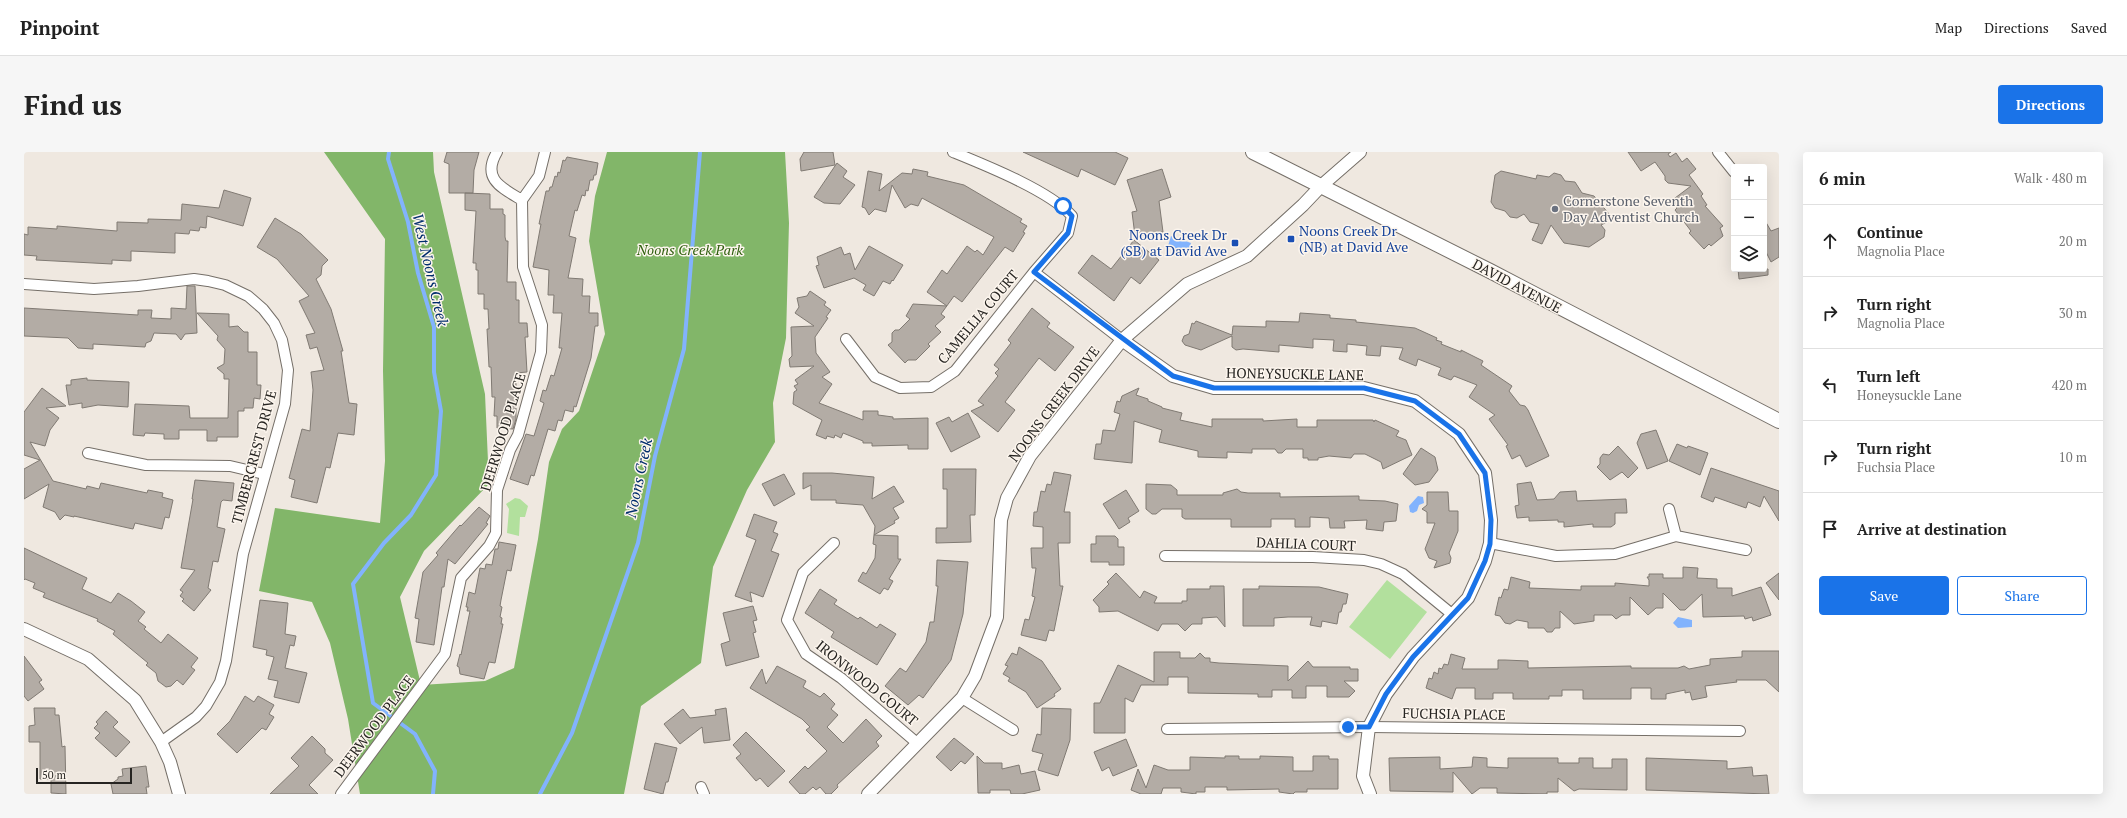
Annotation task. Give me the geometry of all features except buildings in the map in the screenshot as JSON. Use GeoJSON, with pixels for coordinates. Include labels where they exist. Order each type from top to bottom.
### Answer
{"type":"FeatureCollection","features":[{"type":"Feature","properties":{"kind":"main road","name":"DAVID AVENUE"},"geometry":{"type":"LineString","coordinates":[[1253,152],[1779,421]]}},
{"type":"Feature","properties":{"kind":"street"},"geometry":{"type":"LineString","coordinates":[[497,152],[492,160],[492,176],[501,187],[522,200],[540,176],[545,152]]}},
{"type":"Feature","properties":{"kind":"street","name":"CAMELLIA COURT"},"geometry":{"type":"LineString","coordinates":[[846,339],[876,377],[900,388],[931,387],[955,371],[1034,272],[1068,233],[1072,216],[1063,206],[992,167],[953,152]]}},
{"type":"Feature","properties":{"kind":"street","name":"NOONS CREEK DRIVE"},"geometry":{"type":"LineString","coordinates":[[868,794],[962,698],[975,676],[997,618],[1001,520],[1006,498],[1030,456],[1122,340],[1186,284],[1247,256],[1304,205],[1321,186],[1360,152]]}},
{"type":"Feature","properties":{"kind":"street"},"geometry":{"type":"LineString","coordinates":[[1718,152],[1731,168]]}},
{"type":"Feature","properties":{"kind":"street","name":"DEERWOOD PLACE"},"geometry":{"type":"LineString","coordinates":[[341,794],[445,654],[461,578],[489,546],[496,533],[497,490],[510,450],[518,435],[541,352],[542,325],[523,267],[522,200]]}},
{"type":"Feature","properties":{"kind":"street","name":"HONEYSUCKLE LANE"},"geometry":{"type":"LineString","coordinates":[[1034,272],[1122,340],[1173,376],[1214,388],[1364,388],[1415,401],[1459,434],[1485,473],[1491,514],[1490,544],[1485,561],[1475,585],[1465,602],[1413,657],[1386,694],[1369,727],[1363,776],[1370,794]]}},
{"type":"Feature","properties":{"kind":"street","name":"TIMBERCREST DRIVE"},"geometry":{"type":"LineString","coordinates":[[24,284],[94,288],[138,286],[194,279],[225,285],[248,296],[263,309],[274,323],[282,340],[288,370],[285,404],[264,474],[244,554],[226,661],[220,682],[206,706],[196,717],[161,742]]}},
{"type":"Feature","properties":{"kind":"street"},"geometry":{"type":"LineString","coordinates":[[88,453],[146,465],[230,466],[264,474]]}},
{"type":"Feature","properties":{"kind":"street"},"geometry":{"type":"LineString","coordinates":[[1669,509],[1676,536]]}},
{"type":"Feature","properties":{"kind":"street"},"geometry":{"type":"LineString","coordinates":[[1490,544],[1556,556],[1615,554],[1676,536],[1746,550]]}},
{"type":"Feature","properties":{"kind":"street","name":"IRONWOOD COURT"},"geometry":{"type":"LineString","coordinates":[[834,543],[803,573],[787,620],[806,654],[841,678],[917,743]]}},
{"type":"Feature","properties":{"kind":"street","name":"DAHLIA COURT"},"geometry":{"type":"LineString","coordinates":[[1165,556],[1313,556],[1364,560],[1381,564],[1403,574],[1453,615]]}},
{"type":"Feature","properties":{"kind":"street"},"geometry":{"type":"LineString","coordinates":[[24,629],[88,658],[134,700],[161,742],[170,762],[179,794]]}},
{"type":"Feature","properties":{"kind":"street"},"geometry":{"type":"LineString","coordinates":[[962,698],[1012,730]]}},
{"type":"Feature","properties":{"kind":"street","name":"FUCHSIA PLACE"},"geometry":{"type":"LineString","coordinates":[[1167,729],[1369,727],[1740,731]]}},
{"type":"Feature","properties":{"kind":"green space","name":"Noons Creek Park"},"geometry":{"type":"Polygon","coordinates":[[[324,152],[433,152],[434,172],[485,394],[489,484],[424,551],[400,597],[421,685],[485,681],[514,668],[538,539],[549,462],[562,429],[579,411],[605,334],[589,241],[595,196],[607,152],[785,152],[789,223],[786,338],[773,403],[775,442],[747,490],[713,567],[701,663],[641,706],[624,794],[360,794],[348,719],[330,643],[312,602],[259,591],[275,508],[380,523],[385,461],[383,371],[385,239],[324,152]]]}},
{"type":"Feature","properties":{"kind":"green space"},"geometry":{"type":"Polygon","coordinates":[[[515,498],[520,499],[528,506],[525,517],[520,517],[519,536],[507,533],[509,509],[506,504],[515,498]]]}},
{"type":"Feature","properties":{"kind":"green space"},"geometry":{"type":"Polygon","coordinates":[[[1387,580],[1427,612],[1390,659],[1349,627],[1387,580]]]}},
{"type":"Feature","properties":{"kind":"water"},"geometry":{"type":"Polygon","coordinates":[[[1171,236],[1191,243],[1188,253],[1168,246],[1171,236]]]}},
{"type":"Feature","properties":{"kind":"water"},"geometry":{"type":"Polygon","coordinates":[[[1418,496],[1423,497],[1424,503],[1419,505],[1417,511],[1413,513],[1410,512],[1409,506],[1418,496]]]}},
{"type":"Feature","properties":{"kind":"water"},"geometry":{"type":"Polygon","coordinates":[[[1678,617],[1692,620],[1692,627],[1678,628],[1673,623],[1678,617]]]}},
{"type":"Feature","properties":{"kind":"waterway","name":"West Noons Creek"},"geometry":{"type":"LineString","coordinates":[[389,152],[388,159],[408,222],[418,273],[434,327],[434,372],[441,411],[436,475],[411,515],[384,543],[353,584],[373,703],[415,734],[435,771],[433,794]]}},
{"type":"Feature","properties":{"kind":"waterway","name":"Noons Creek"},"geometry":{"type":"LineString","coordinates":[[540,794],[572,733],[638,543],[655,456],[684,349],[700,152]]}},
{"type":"Feature","properties":{"kind":"place","name":"Cornerstone Seventh Day Adventist Church"},"geometry":{"type":"Point","coordinates":[1555,209]}},
{"type":"Feature","properties":{"kind":"place","name":"Noons Creek Dr (NB) at David Ave"},"geometry":{"type":"Point","coordinates":[1291,239]}},
{"type":"Feature","properties":{"kind":"place","name":"Noons Creek Dr (SB) at David Ave"},"geometry":{"type":"Point","coordinates":[1235,243]}},
{"type":"Feature","properties":{"kind":"route"},"geometry":{"type":"LineString","coordinates":[[1063,206],[1072,216],[1068,233],[1034,272],[1122,340],[1173,376],[1214,388],[1364,388],[1415,401],[1459,434],[1485,473],[1490,509],[1491,531],[1490,544],[1479,578],[1462,606],[1413,657],[1386,694],[1369,727],[1348,727]]}}]}
